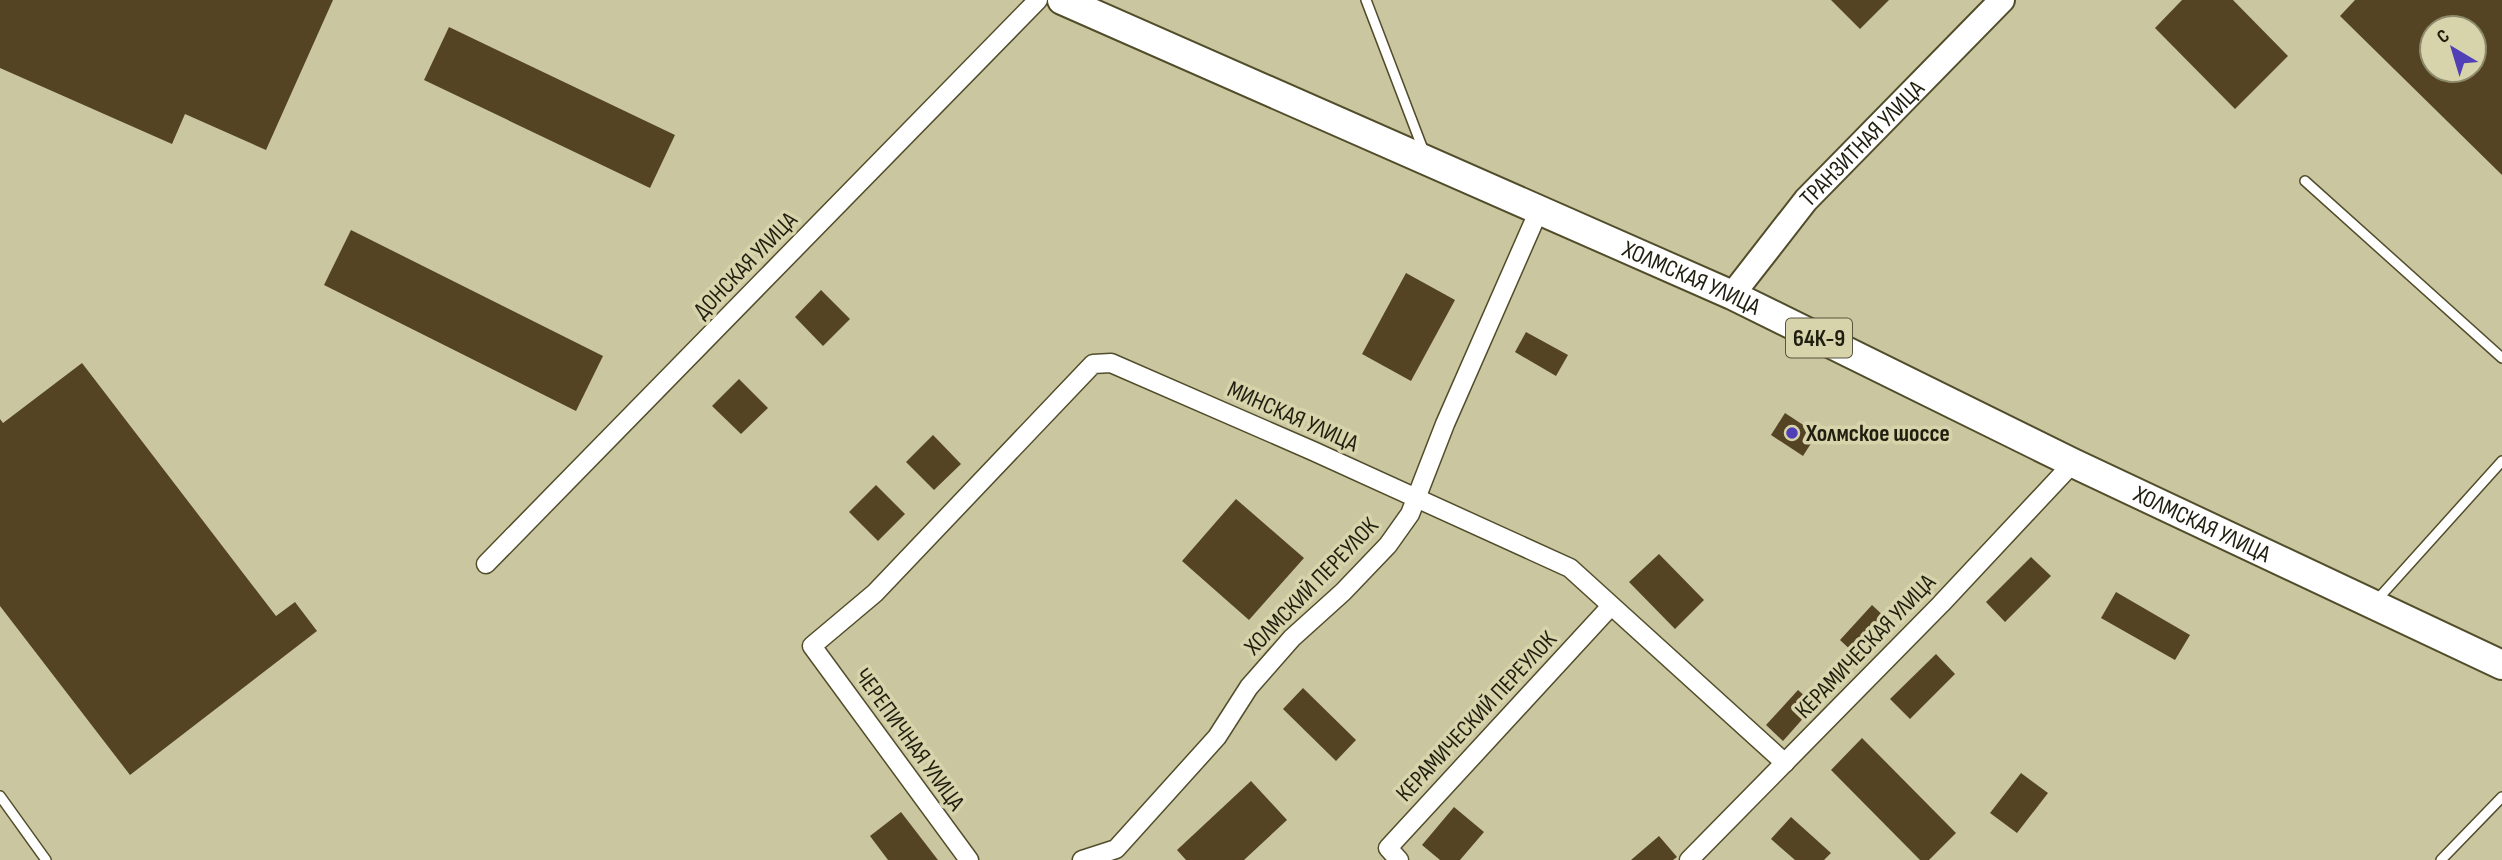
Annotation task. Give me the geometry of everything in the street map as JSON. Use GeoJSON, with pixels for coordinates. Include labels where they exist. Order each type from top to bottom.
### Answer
{"type":"FeatureCollection","features":[{"type":"Feature","properties":{"kind":"main road","name":"ХОЛМСКАЯ УЛИЦА"},"geometry":{"type":"LineString","coordinates":[[1062,0],[1731,295],[2073,463],[2502,665]]}},
{"type":"Feature","properties":{"kind":"main road","name":"ТРАНЗИТНАЯ УЛИЦА"},"geometry":{"type":"LineString","coordinates":[[1731,295],[1806,200],[2002,0]]}},
{"type":"Feature","properties":{"kind":"street","name":"ДОНСКАЯ УЛИЦА"},"geometry":{"type":"LineString","coordinates":[[486,564],[1038,0]]}},
{"type":"Feature","properties":{"kind":"street","name":"ХОЛМСКИЙ ПЕРЕУЛОК"},"geometry":{"type":"LineString","coordinates":[[1082,860],[1116,849],[1217,737],[1249,687],[1284,648],[1388,545],[1410,514],[1445,424],[1539,210]]}},
{"type":"Feature","properties":{"kind":"street","name":"МИНСКАЯ УЛИЦА"},"geometry":{"type":"LineString","coordinates":[[812,646],[875,593],[1093,364],[1111,363],[1570,568],[1785,763]]}},
{"type":"Feature","properties":{"kind":"street","name":"КЕРАМИЧЕСКАЯ УЛИЦА"},"geometry":{"type":"LineString","coordinates":[[1689,860],[1941,604],[2073,463]]}},
{"type":"Feature","properties":{"kind":"street","name":"КЕРАМИЧЕСКИЙ ПЕРЕУЛОК"},"geometry":{"type":"LineString","coordinates":[[1399,860],[1388,848],[1612,606]]}},
{"type":"Feature","properties":{"kind":"street","name":"ЧЕРЕПИЧНАЯ УЛИЦА"},"geometry":{"type":"LineString","coordinates":[[812,646],[969,860]]}},
{"type":"Feature","properties":{"kind":"lane"},"geometry":{"type":"LineString","coordinates":[[1366,0],[1428,161]]}},
{"type":"Feature","properties":{"kind":"lane"},"geometry":{"type":"LineString","coordinates":[[2305,181],[2502,358]]}},
{"type":"Feature","properties":{"kind":"lane"},"geometry":{"type":"LineString","coordinates":[[2373,605],[2502,461]]}},
{"type":"Feature","properties":{"kind":"lane"},"geometry":{"type":"LineString","coordinates":[[0,796],[46,860]]}},
{"type":"Feature","properties":{"kind":"lane"},"geometry":{"type":"LineString","coordinates":[[2441,860],[2502,797]]}},
{"type":"Feature","properties":{"kind":"building"},"geometry":{"type":"Polygon","coordinates":[[[0,0],[333,0],[266,150],[185,114],[172,144],[0,68],[0,0]]]}},
{"type":"Feature","properties":{"kind":"building"},"geometry":{"type":"Polygon","coordinates":[[[1831,0],[1889,0],[1860,29],[1831,0]]]}},
{"type":"Feature","properties":{"kind":"building"},"geometry":{"type":"Polygon","coordinates":[[[2182,0],[2233,0],[2288,56],[2235,109],[2155,28],[2182,0]]]}},
{"type":"Feature","properties":{"kind":"building"},"geometry":{"type":"Polygon","coordinates":[[[2355,0],[2502,0],[2502,175],[2340,16],[2355,0]]]}},
{"type":"Feature","properties":{"kind":"building"},"geometry":{"type":"Polygon","coordinates":[[[449,27],[675,135],[650,188],[424,80],[449,27]]]}},
{"type":"Feature","properties":{"kind":"building"},"geometry":{"type":"Polygon","coordinates":[[[351,230],[603,356],[576,411],[324,285],[351,230]]]}},
{"type":"Feature","properties":{"kind":"building"},"geometry":{"type":"Polygon","coordinates":[[[1406,273],[1455,300],[1411,381],[1362,354],[1406,273]]]}},
{"type":"Feature","properties":{"kind":"building"},"geometry":{"type":"Polygon","coordinates":[[[821,290],[850,319],[823,346],[795,317],[821,290]]]}},
{"type":"Feature","properties":{"kind":"building"},"geometry":{"type":"Polygon","coordinates":[[[1526,332],[1568,355],[1556,376],[1515,352],[1526,332]]]}},
{"type":"Feature","properties":{"kind":"building"},"geometry":{"type":"Polygon","coordinates":[[[82,363],[276,616],[295,602],[317,631],[130,775],[0,606],[0,419],[3,423],[82,363]]]}},
{"type":"Feature","properties":{"kind":"building"},"geometry":{"type":"Polygon","coordinates":[[[739,379],[768,408],[741,434],[712,406],[739,379]]]}},
{"type":"Feature","properties":{"kind":"building"},"geometry":{"type":"Polygon","coordinates":[[[1785,413],[1817,434],[1803,456],[1771,435],[1785,413]]]}},
{"type":"Feature","properties":{"kind":"building"},"geometry":{"type":"Polygon","coordinates":[[[933,435],[961,464],[934,490],[906,462],[933,435]]]}},
{"type":"Feature","properties":{"kind":"building"},"geometry":{"type":"Polygon","coordinates":[[[876,485],[905,514],[878,541],[849,512],[876,485]]]}},
{"type":"Feature","properties":{"kind":"building"},"geometry":{"type":"Polygon","coordinates":[[[1236,499],[1304,558],[1249,620],[1182,561],[1236,499]]]}},
{"type":"Feature","properties":{"kind":"building"},"geometry":{"type":"Polygon","coordinates":[[[1659,554],[1704,600],[1675,629],[1629,582],[1659,554]]]}},
{"type":"Feature","properties":{"kind":"building"},"geometry":{"type":"Polygon","coordinates":[[[2031,557],[2051,576],[2005,622],[1986,602],[2031,557]]]}},
{"type":"Feature","properties":{"kind":"building"},"geometry":{"type":"Polygon","coordinates":[[[2116,592],[2190,635],[2175,660],[2101,618],[2116,592]]]}},
{"type":"Feature","properties":{"kind":"building"},"geometry":{"type":"Polygon","coordinates":[[[1872,605],[1889,621],[1857,656],[1840,640],[1872,605]]]}},
{"type":"Feature","properties":{"kind":"building"},"geometry":{"type":"Polygon","coordinates":[[[1936,654],[1955,674],[1910,719],[1890,699],[1936,654]]]}},
{"type":"Feature","properties":{"kind":"building"},"geometry":{"type":"Polygon","coordinates":[[[1303,688],[1356,740],[1336,761],[1283,709],[1303,688]]]}},
{"type":"Feature","properties":{"kind":"building"},"geometry":{"type":"Polygon","coordinates":[[[1798,690],[1815,705],[1783,741],[1766,725],[1798,690]]]}},
{"type":"Feature","properties":{"kind":"building"},"geometry":{"type":"Polygon","coordinates":[[[1862,738],[1956,833],[1929,860],[1920,860],[1831,770],[1862,738]]]}},
{"type":"Feature","properties":{"kind":"building"},"geometry":{"type":"Polygon","coordinates":[[[2021,773],[2048,793],[2017,833],[1990,813],[2021,773]]]}},
{"type":"Feature","properties":{"kind":"building"},"geometry":{"type":"Polygon","coordinates":[[[1251,781],[1287,820],[1244,860],[1186,860],[1177,850],[1251,781]]]}},
{"type":"Feature","properties":{"kind":"building"},"geometry":{"type":"Polygon","coordinates":[[[1454,807],[1484,832],[1460,860],[1440,860],[1422,845],[1454,807]]]}},
{"type":"Feature","properties":{"kind":"building"},"geometry":{"type":"Polygon","coordinates":[[[901,812],[938,860],[888,860],[870,836],[901,812]]]}},
{"type":"Feature","properties":{"kind":"building"},"geometry":{"type":"Polygon","coordinates":[[[1791,817],[1831,853],[1824,860],[1795,860],[1771,839],[1791,817]]]}},
{"type":"Feature","properties":{"kind":"building"},"geometry":{"type":"Polygon","coordinates":[[[1659,836],[1677,857],[1673,860],[1631,860],[1659,836]]]}},
{"type":"Feature","properties":{"kind":"place","name":"Холмское шоссе"},"geometry":{"type":"Point","coordinates":[1792,433]}}]}
